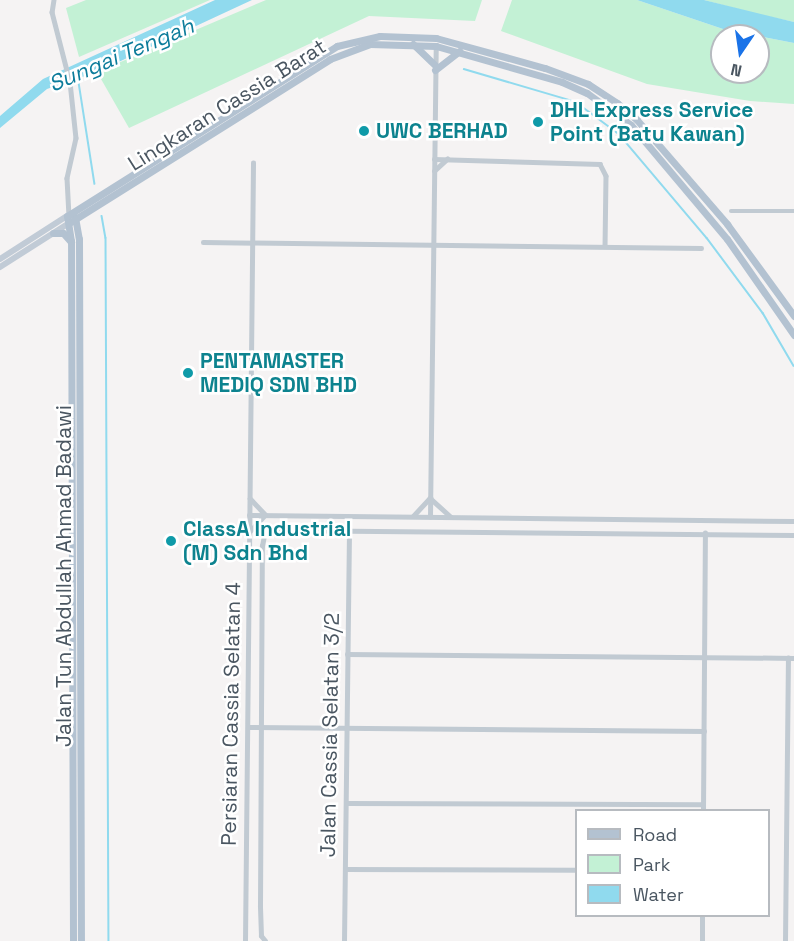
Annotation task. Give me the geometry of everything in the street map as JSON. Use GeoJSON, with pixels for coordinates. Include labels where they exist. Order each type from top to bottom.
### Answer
{"type":"FeatureCollection","features":[{"type":"Feature","properties":{"kind":"main road","name":"Lingkaran Cassia Barat"},"geometry":{"type":"LineString","coordinates":[[71,217],[337,46],[380,36],[436,38],[545,68],[588,84],[617,103],[638,120],[727,224],[794,316]]}},
{"type":"Feature","properties":{"kind":"main road","name":"Lingkaran Cassia Barat"},"geometry":{"type":"LineString","coordinates":[[71,217],[91,210],[330,59],[370,44],[411,43],[436,46],[459,51],[587,93],[631,125],[727,239],[794,335]]}},
{"type":"Feature","properties":{"kind":"main road"},"geometry":{"type":"LineString","coordinates":[[411,43],[435,68],[459,51]]}},
{"type":"Feature","properties":{"kind":"main road"},"geometry":{"type":"LineString","coordinates":[[79,237],[91,210]]}},
{"type":"Feature","properties":{"kind":"main road","name":"Jalan Tun Abdullah Ahmad Badawi"},"geometry":{"type":"LineString","coordinates":[[71,217],[79,237],[81,941]]}},
{"type":"Feature","properties":{"kind":"main road","name":"Jalan Tun Abdullah Ahmad Badawi"},"geometry":{"type":"LineString","coordinates":[[71,217],[73,941]]}},
{"type":"Feature","properties":{"kind":"main road"},"geometry":{"type":"LineString","coordinates":[[53,233],[63,233],[71,242]]}},
{"type":"Feature","properties":{"kind":"main road"},"geometry":{"type":"LineString","coordinates":[[72,402],[76,400],[80,404]]}},
{"type":"Feature","properties":{"kind":"street"},"geometry":{"type":"LineString","coordinates":[[54,0],[52,12],[70,82],[76,138],[67,178],[71,217]]}},
{"type":"Feature","properties":{"kind":"street"},"geometry":{"type":"LineString","coordinates":[[430,517],[431,244],[436,46]]}},
{"type":"Feature","properties":{"kind":"street"},"geometry":{"type":"LineString","coordinates":[[434,147],[446,159]]}},
{"type":"Feature","properties":{"kind":"street"},"geometry":{"type":"LineString","coordinates":[[434,159],[600,164],[606,176],[605,246]]}},
{"type":"Feature","properties":{"kind":"street"},"geometry":{"type":"LineString","coordinates":[[434,171],[446,159]]}},
{"type":"Feature","properties":{"kind":"street","name":"Persiaran Cassia Selatan 4"},"geometry":{"type":"LineString","coordinates":[[246,941],[253,163]]}},
{"type":"Feature","properties":{"kind":"street"},"geometry":{"type":"LineString","coordinates":[[731,211],[794,211]]}},
{"type":"Feature","properties":{"kind":"street"},"geometry":{"type":"LineString","coordinates":[[0,267],[53,233],[71,217]]}},
{"type":"Feature","properties":{"kind":"street"},"geometry":{"type":"LineString","coordinates":[[0,259],[71,217]]}},
{"type":"Feature","properties":{"kind":"street"},"geometry":{"type":"LineString","coordinates":[[203,242],[701,248]]}},
{"type":"Feature","properties":{"kind":"street"},"geometry":{"type":"LineString","coordinates":[[412,517],[430,498]]}},
{"type":"Feature","properties":{"kind":"street"},"geometry":{"type":"LineString","coordinates":[[430,498],[451,517]]}},
{"type":"Feature","properties":{"kind":"street"},"geometry":{"type":"LineString","coordinates":[[250,499],[265,515]]}},
{"type":"Feature","properties":{"kind":"street"},"geometry":{"type":"LineString","coordinates":[[249,515],[794,521]]}},
{"type":"Feature","properties":{"kind":"street"},"geometry":{"type":"LineString","coordinates":[[249,532],[265,515]]}},
{"type":"Feature","properties":{"kind":"street"},"geometry":{"type":"LineString","coordinates":[[265,941],[260,927],[264,536],[279,529],[794,535]]}},
{"type":"Feature","properties":{"kind":"street","name":"Jalan Cassia Selatan 3/2"},"geometry":{"type":"LineString","coordinates":[[344,941],[349,530]]}},
{"type":"Feature","properties":{"kind":"street"},"geometry":{"type":"LineString","coordinates":[[346,803],[703,807],[705,533]]}},
{"type":"Feature","properties":{"kind":"street"},"geometry":{"type":"LineString","coordinates":[[347,654],[791,658],[785,941]]}},
{"type":"Feature","properties":{"kind":"street"},"geometry":{"type":"LineString","coordinates":[[248,727],[704,731]]}},
{"type":"Feature","properties":{"kind":"street"},"geometry":{"type":"LineString","coordinates":[[345,868],[575,870]]}},
{"type":"Feature","properties":{"kind":"street"},"geometry":{"type":"LineString","coordinates":[[702,917],[702,941]]}},
{"type":"Feature","properties":{"kind":"green space"},"geometry":{"type":"Polygon","coordinates":[[[86,0],[210,0],[79,57],[66,8],[86,0]]]}},
{"type":"Feature","properties":{"kind":"green space"},"geometry":{"type":"Polygon","coordinates":[[[266,0],[482,0],[475,21],[369,16],[129,128],[97,72],[266,0]]]}},
{"type":"Feature","properties":{"kind":"green space"},"geometry":{"type":"Polygon","coordinates":[[[512,0],[637,0],[710,25],[710,84],[770,84],[770,38],[794,43],[794,104],[750,101],[647,84],[501,31],[512,0]]]}},
{"type":"Feature","properties":{"kind":"green space"},"geometry":{"type":"Polygon","coordinates":[[[704,0],[794,0],[794,22],[757,14],[704,0]]]}},
{"type":"Feature","properties":{"kind":"water","name":"Sungai Tengah"},"geometry":{"type":"Polygon","coordinates":[[[215,0],[252,0],[97,72],[47,89],[0,128],[0,116],[43,79],[215,0]]]}},
{"type":"Feature","properties":{"kind":"water"},"geometry":{"type":"Polygon","coordinates":[[[637,0],[704,0],[794,22],[794,43],[770,38],[770,24],[710,25],[637,0]]]}},
{"type":"Feature","properties":{"kind":"waterway"},"geometry":{"type":"LineString","coordinates":[[464,69],[576,102],[619,134],[707,238],[763,313],[794,366]]}},
{"type":"Feature","properties":{"kind":"waterway","name":"Sungai Tengah"},"geometry":{"type":"LineString","coordinates":[[78,76],[95,184]]}},
{"type":"Feature","properties":{"kind":"waterway"},"geometry":{"type":"LineString","coordinates":[[102,216],[106,238],[109,941]]}},
{"type":"Feature","properties":{"kind":"place","name":"DHL Express Service Point (Batu Kawan)"},"geometry":{"type":"Point","coordinates":[538,122]}},
{"type":"Feature","properties":{"kind":"place","name":"UWC BERHAD"},"geometry":{"type":"Point","coordinates":[364,131]}},
{"type":"Feature","properties":{"kind":"place","name":"PENTAMASTER MEDIQ SDN BHD"},"geometry":{"type":"Point","coordinates":[188,373]}},
{"type":"Feature","properties":{"kind":"place","name":"ClassA Industrial (M) Sdn Bhd"},"geometry":{"type":"Point","coordinates":[171,541]}}]}
